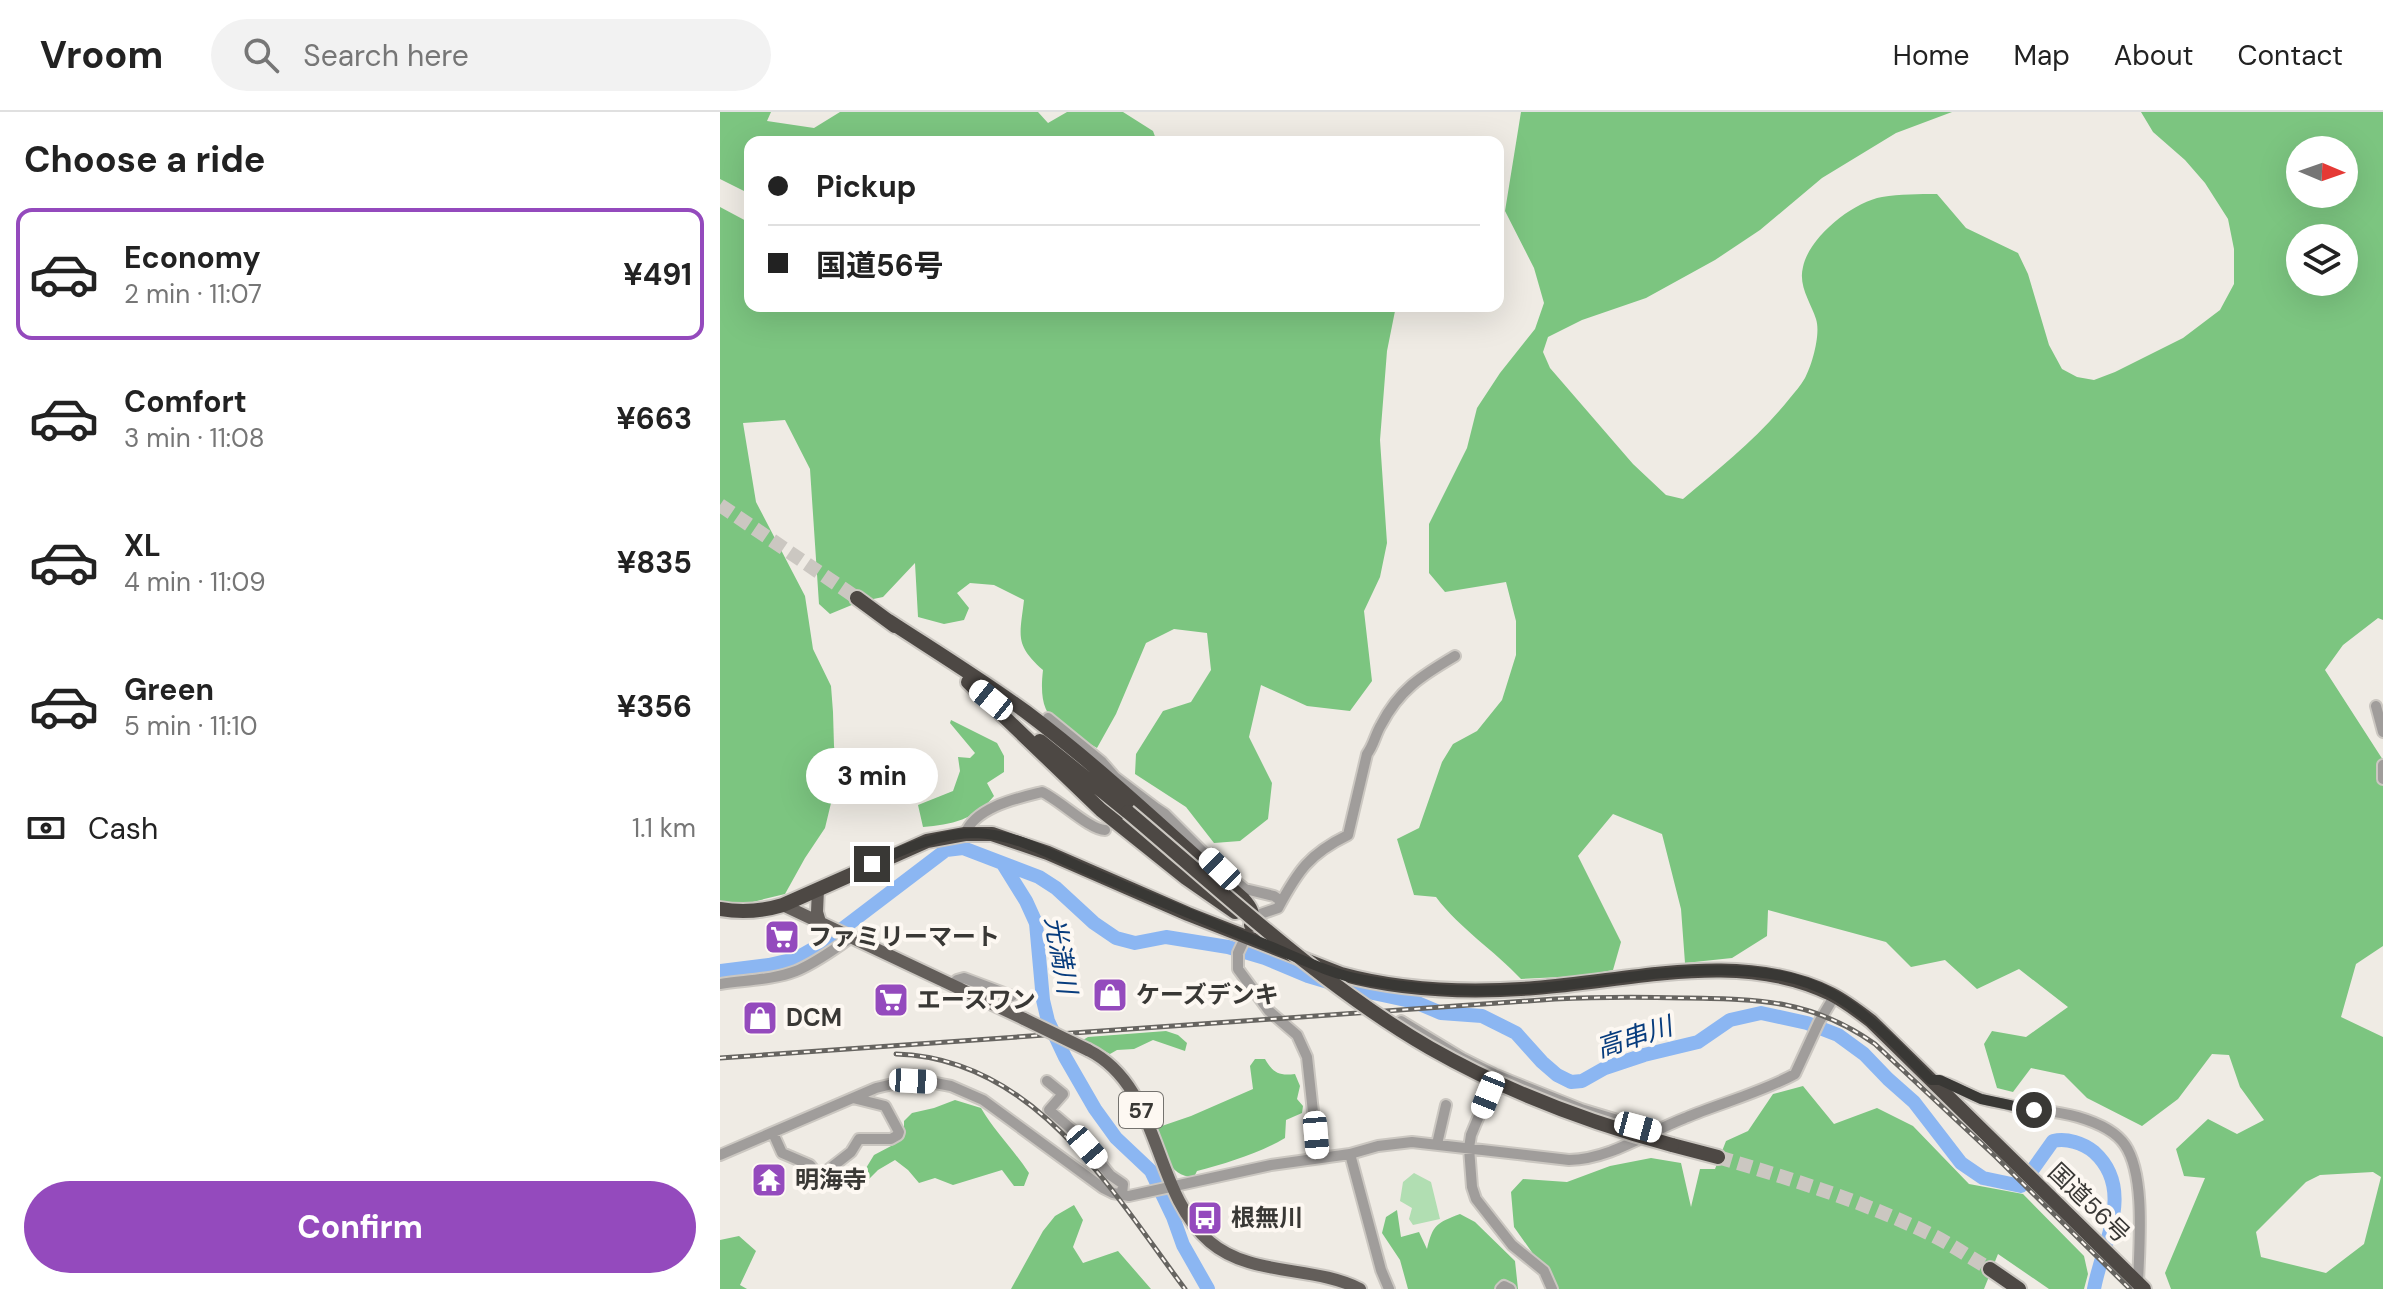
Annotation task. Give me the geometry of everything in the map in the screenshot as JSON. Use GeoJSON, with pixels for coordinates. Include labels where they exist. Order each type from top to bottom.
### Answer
{"type":"FeatureCollection","features":[{"type":"Feature","properties":{"kind":"highway"},"geometry":{"type":"LineString","coordinates":[[857,598],[968,682],[1128,812],[1250,918],[1405,1032],[1452,1060],[1535,1101],[1608,1127],[1718,1157]]}},
{"type":"Feature","properties":{"kind":"highway"},"geometry":{"type":"LineString","coordinates":[[889,621],[1027,713],[1110,781],[1243,899],[1252,909],[1242,945]]}},
{"type":"Feature","properties":{"kind":"highway"},"geometry":{"type":"LineString","coordinates":[[968,682],[1101,810],[1186,878],[1250,918]]}},
{"type":"Feature","properties":{"kind":"highway","name":"国道56号"},"geometry":{"type":"LineString","coordinates":[[721,911],[767,910],[927,841],[965,834],[992,834],[1188,914],[1242,945],[1341,974],[1393,985],[1513,989],[1694,971],[1728,970],[1778,975],[1835,995],[1871,1021],[2141,1286]]}},
{"type":"Feature","properties":{"kind":"highway"},"geometry":{"type":"LineString","coordinates":[[1186,878],[1198,890],[1200,898],[1197,910],[1188,914]]}},
{"type":"Feature","properties":{"kind":"highway"},"geometry":{"type":"LineString","coordinates":[[1990,1269],[2019,1289]]}},
{"type":"Feature","properties":{"kind":"main road"},"geometry":{"type":"LineString","coordinates":[[818,889],[817,912],[825,925]]}},
{"type":"Feature","properties":{"kind":"main road","name":"57"},"geometry":{"type":"LineString","coordinates":[[783,905],[1088,1050],[1113,1067],[1132,1091],[1164,1188],[1216,1247],[1248,1261],[1332,1278],[1360,1289]]}},
{"type":"Feature","properties":{"kind":"street"},"geometry":{"type":"LineString","coordinates":[[1250,918],[1278,908],[1304,864],[1326,845],[1348,835],[1367,754],[1374,745],[1379,727],[1404,690],[1455,656]]}},
{"type":"Feature","properties":{"kind":"street"},"geometry":{"type":"LineString","coordinates":[[2376,706],[2383,732]]}},
{"type":"Feature","properties":{"kind":"street"},"geometry":{"type":"LineString","coordinates":[[1048,718],[1245,889],[1274,896],[1281,901]]}},
{"type":"Feature","properties":{"kind":"street"},"geometry":{"type":"LineString","coordinates":[[2383,765],[2383,779]]}},
{"type":"Feature","properties":{"kind":"street"},"geometry":{"type":"LineString","coordinates":[[965,834],[968,826],[998,805],[1042,792],[1069,807],[1095,829],[1105,830]]}},
{"type":"Feature","properties":{"kind":"street"},"geometry":{"type":"LineString","coordinates":[[720,984],[794,972],[850,936]]}},
{"type":"Feature","properties":{"kind":"street"},"geometry":{"type":"LineString","coordinates":[[1242,945],[1238,969],[1276,1019],[1297,1035],[1307,1057],[1318,1158]]}},
{"type":"Feature","properties":{"kind":"street"},"geometry":{"type":"LineString","coordinates":[[952,985],[964,978],[1012,996]]}},
{"type":"Feature","properties":{"kind":"street"},"geometry":{"type":"LineString","coordinates":[[720,1155],[876,1088],[905,1081],[930,1082],[968,1091],[1103,1188],[1122,1195],[1271,1165],[1412,1142],[1569,1160],[1586,1159],[1602,1156],[1795,1074],[1835,995]]}},
{"type":"Feature","properties":{"kind":"street"},"geometry":{"type":"LineString","coordinates":[[1401,1021],[1496,1075],[1581,1109],[1655,1131]]}},
{"type":"Feature","properties":{"kind":"street"},"geometry":{"type":"LineString","coordinates":[[1496,1075],[1471,1135],[1470,1172],[1476,1199],[1512,1245],[1544,1271],[1552,1289]]}},
{"type":"Feature","properties":{"kind":"street"},"geometry":{"type":"LineString","coordinates":[[1931,1080],[1940,1080],[1981,1099],[2078,1117],[2111,1130],[2124,1144],[2134,1167],[2141,1286]]}},
{"type":"Feature","properties":{"kind":"street"},"geometry":{"type":"LineString","coordinates":[[1047,1081],[1063,1094],[1049,1110],[1076,1133],[1110,1175],[1123,1184],[1122,1195]]}},
{"type":"Feature","properties":{"kind":"street"},"geometry":{"type":"LineString","coordinates":[[773,1133],[782,1153],[810,1165],[819,1177],[851,1152],[859,1139],[891,1139],[898,1135],[885,1106],[851,1098]]}},
{"type":"Feature","properties":{"kind":"street"},"geometry":{"type":"LineString","coordinates":[[1437,1144],[1446,1105]]}},
{"type":"Feature","properties":{"kind":"street"},"geometry":{"type":"LineString","coordinates":[[1350,1154],[1381,1270],[1389,1289]]}},
{"type":"Feature","properties":{"kind":"street"},"geometry":{"type":"LineString","coordinates":[[1501,1289],[1504,1286],[1510,1289]]}},
{"type":"Feature","properties":{"kind":"green space"},"geometry":{"type":"Polygon","coordinates":[[[720,112],[771,112],[767,121],[814,128],[840,112],[1038,112],[1048,123],[1067,112],[1123,112],[1153,131],[1155,136],[744,136],[744,191],[720,179],[720,112]]]}},
{"type":"Feature","properties":{"kind":"green space"},"geometry":{"type":"Polygon","coordinates":[[[1521,112],[1952,112],[1896,133],[1822,178],[1760,230],[1715,260],[1646,298],[1582,320],[1548,337],[1543,352],[1550,368],[1633,464],[1666,495],[1683,499],[1753,439],[1805,378],[1815,349],[1817,325],[1804,288],[1803,267],[1823,233],[1858,206],[1882,197],[1937,194],[1966,228],[2018,253],[2028,274],[2049,345],[2062,369],[2077,377],[2094,380],[2183,338],[2220,310],[2234,284],[2234,249],[2228,219],[2205,183],[2185,160],[2153,132],[2141,112],[2383,112],[2383,620],[2378,618],[2343,645],[2325,670],[2383,760],[2383,946],[2356,964],[2341,1017],[2383,1037],[2383,1289],[2171,1289],[2165,1273],[2205,1178],[2184,1176],[2176,1149],[2208,1119],[2237,1134],[2264,1120],[2240,1087],[2229,1055],[2212,1054],[2178,1099],[2142,1126],[2087,1098],[2064,1075],[2031,1068],[2013,1092],[1997,1088],[1984,1044],[1992,1031],[2026,1037],[2068,1007],[2019,969],[1977,989],[1945,960],[1911,967],[1886,942],[1768,910],[1767,936],[1732,958],[1685,963],[1681,909],[1662,834],[1613,814],[1578,856],[1621,942],[1613,970],[1581,976],[1521,979],[1436,897],[1414,895],[1397,839],[1419,828],[1442,762],[1453,744],[1477,731],[1502,700],[1516,655],[1516,621],[1506,582],[1445,592],[1429,573],[1429,524],[1467,448],[1477,408],[1535,329],[1544,303],[1534,268],[1505,211],[1521,112]],[[2373,1172],[2320,1175],[2306,1182],[2256,1232],[2261,1257],[2326,1273],[2364,1244],[2381,1177],[2373,1172]]]}},
{"type":"Feature","properties":{"kind":"green space"},"geometry":{"type":"Polygon","coordinates":[[[720,207],[744,220],[744,312],[1395,312],[1387,351],[1380,440],[1387,543],[1380,577],[1364,611],[1372,681],[1350,711],[1307,706],[1261,685],[1249,737],[1272,783],[1268,819],[1240,841],[1214,843],[1186,807],[1135,774],[1136,754],[1163,711],[1191,702],[1211,670],[1207,633],[1174,629],[1146,643],[1116,714],[1097,748],[1061,726],[1047,711],[1043,701],[1043,670],[1027,653],[1021,639],[1024,600],[994,585],[970,583],[957,593],[969,608],[964,620],[944,624],[918,617],[915,563],[883,597],[859,602],[830,614],[819,604],[810,469],[785,420],[743,423],[756,502],[805,596],[813,649],[831,686],[838,774],[825,828],[785,894],[740,905],[720,902],[720,207]]]}},
{"type":"Feature","properties":{"kind":"green space"},"geometry":{"type":"Polygon","coordinates":[[[951,720],[997,743],[1004,756],[1004,772],[987,783],[994,796],[979,810],[953,822],[923,827],[918,805],[953,791],[960,771],[958,757],[970,758],[975,753],[950,723],[951,720]]]}},
{"type":"Feature","properties":{"kind":"green space"},"geometry":{"type":"Polygon","coordinates":[[[1166,1031],[1178,1035],[1187,1043],[1185,1051],[1153,1040],[1134,1049],[1117,1050],[1110,1054],[1083,1040],[1088,1037],[1166,1031]]]}},
{"type":"Feature","properties":{"kind":"green space"},"geometry":{"type":"Polygon","coordinates":[[[1255,1059],[1265,1059],[1277,1072],[1295,1074],[1300,1086],[1297,1099],[1303,1106],[1302,1113],[1286,1120],[1285,1138],[1253,1153],[1197,1171],[1194,1177],[1178,1172],[1164,1153],[1156,1128],[1253,1089],[1250,1066],[1255,1059]]]}},
{"type":"Feature","properties":{"kind":"green space"},"geometry":{"type":"Polygon","coordinates":[[[1803,1086],[1834,1124],[1877,1108],[1913,1126],[1969,1184],[2023,1194],[2084,1256],[2088,1274],[2084,1289],[2049,1289],[1998,1254],[1984,1289],[1558,1289],[1514,1227],[1511,1192],[1523,1179],[1567,1182],[1610,1166],[1651,1158],[1681,1163],[1691,1207],[1700,1169],[1715,1169],[1726,1141],[1748,1131],[1773,1094],[1803,1086]]]}},
{"type":"Feature","properties":{"kind":"green space"},"geometry":{"type":"Polygon","coordinates":[[[955,1100],[981,1108],[1029,1173],[1024,1186],[1014,1186],[1002,1170],[953,1185],[935,1178],[919,1183],[895,1160],[868,1180],[863,1173],[874,1155],[904,1136],[904,1121],[912,1113],[955,1100]]]}},
{"type":"Feature","properties":{"kind":"green space"},"geometry":{"type":"Polygon","coordinates":[[[1414,1173],[1431,1182],[1440,1219],[1413,1225],[1409,1219],[1412,1208],[1400,1201],[1403,1182],[1414,1173]]]}},
{"type":"Feature","properties":{"kind":"green space"},"geometry":{"type":"Polygon","coordinates":[[[1074,1205],[1083,1220],[1073,1247],[1083,1263],[1118,1251],[1151,1289],[1011,1289],[1043,1231],[1055,1216],[1074,1205]]]}},
{"type":"Feature","properties":{"kind":"green space"},"geometry":{"type":"Polygon","coordinates":[[[1397,1210],[1401,1237],[1419,1232],[1427,1249],[1431,1234],[1441,1222],[1460,1214],[1475,1222],[1515,1261],[1518,1289],[1408,1289],[1400,1260],[1382,1233],[1386,1217],[1397,1210]]]}},
{"type":"Feature","properties":{"kind":"green space"},"geometry":{"type":"Polygon","coordinates":[[[739,1236],[756,1251],[740,1285],[747,1289],[720,1289],[720,1240],[739,1236]]]}},
{"type":"Feature","properties":{"kind":"waterway","name":"高串川"},"geometry":{"type":"LineString","coordinates":[[720,971],[795,959],[825,942],[946,850],[963,848],[1039,877],[1116,938],[1135,943],[1166,937],[1228,947],[1345,987],[1415,1002],[1441,1013],[1482,1016],[1516,1033],[1542,1062],[1571,1082],[1582,1081],[1605,1068],[1644,1055],[1698,1042],[1730,1020],[1761,1013],[1807,1023],[1838,1035],[1864,1054],[1914,1102],[1961,1163],[1983,1178],[2021,1186],[2053,1141],[2075,1142],[2094,1152],[2106,1167],[2113,1183],[2115,1200],[2109,1236],[2094,1289]]}},
{"type":"Feature","properties":{"kind":"waterway","name":"光満川"},"geometry":{"type":"LineString","coordinates":[[1003,864],[1036,923],[1043,1000],[1048,1021],[1065,1057],[1116,1138],[1151,1171],[1183,1245],[1208,1289]]}},
{"type":"Feature","properties":{"kind":"tunnel"},"geometry":{"type":"LineString","coordinates":[[720,505],[857,598]]}},
{"type":"Feature","properties":{"kind":"tunnel"},"geometry":{"type":"LineString","coordinates":[[1718,1157],[1800,1182],[1880,1212],[1939,1239],[1990,1269]]}},
{"type":"Feature","properties":{"kind":"railway"},"geometry":{"type":"LineString","coordinates":[[720,1058],[1555,999],[1710,998],[1783,1004],[1829,1018],[1875,1044],[2130,1289]]}},
{"type":"Feature","properties":{"kind":"railway"},"geometry":{"type":"LineString","coordinates":[[896,1054],[945,1061],[989,1078],[1029,1104],[1065,1136],[1098,1172],[1185,1289]]}},
{"type":"Feature","properties":{"kind":"place","name":"ファミリーマート"},"geometry":{"type":"Point","coordinates":[782,937]}},
{"type":"Feature","properties":{"kind":"place","name":"ケーズデンキ"},"geometry":{"type":"Point","coordinates":[1110,995]}},
{"type":"Feature","properties":{"kind":"place","name":"エースワン"},"geometry":{"type":"Point","coordinates":[891,1000]}},
{"type":"Feature","properties":{"kind":"place","name":"DCM"},"geometry":{"type":"Point","coordinates":[760,1018]}},
{"type":"Feature","properties":{"kind":"place","name":"明海寺"},"geometry":{"type":"Point","coordinates":[769,1180]}},
{"type":"Feature","properties":{"kind":"place","name":"根無川"},"geometry":{"type":"Point","coordinates":[1205,1218]}},
{"type":"Feature","properties":{"kind":"route"},"geometry":{"type":"LineString","coordinates":[[872,864],[927,841],[965,834],[992,834],[1048,853],[1188,914],[1341,974],[1393,985],[1513,989],[1694,971],[1728,970],[1778,975],[1835,995],[1854,1008],[1931,1080],[1940,1080],[1981,1099],[2034,1110]]}}]}
